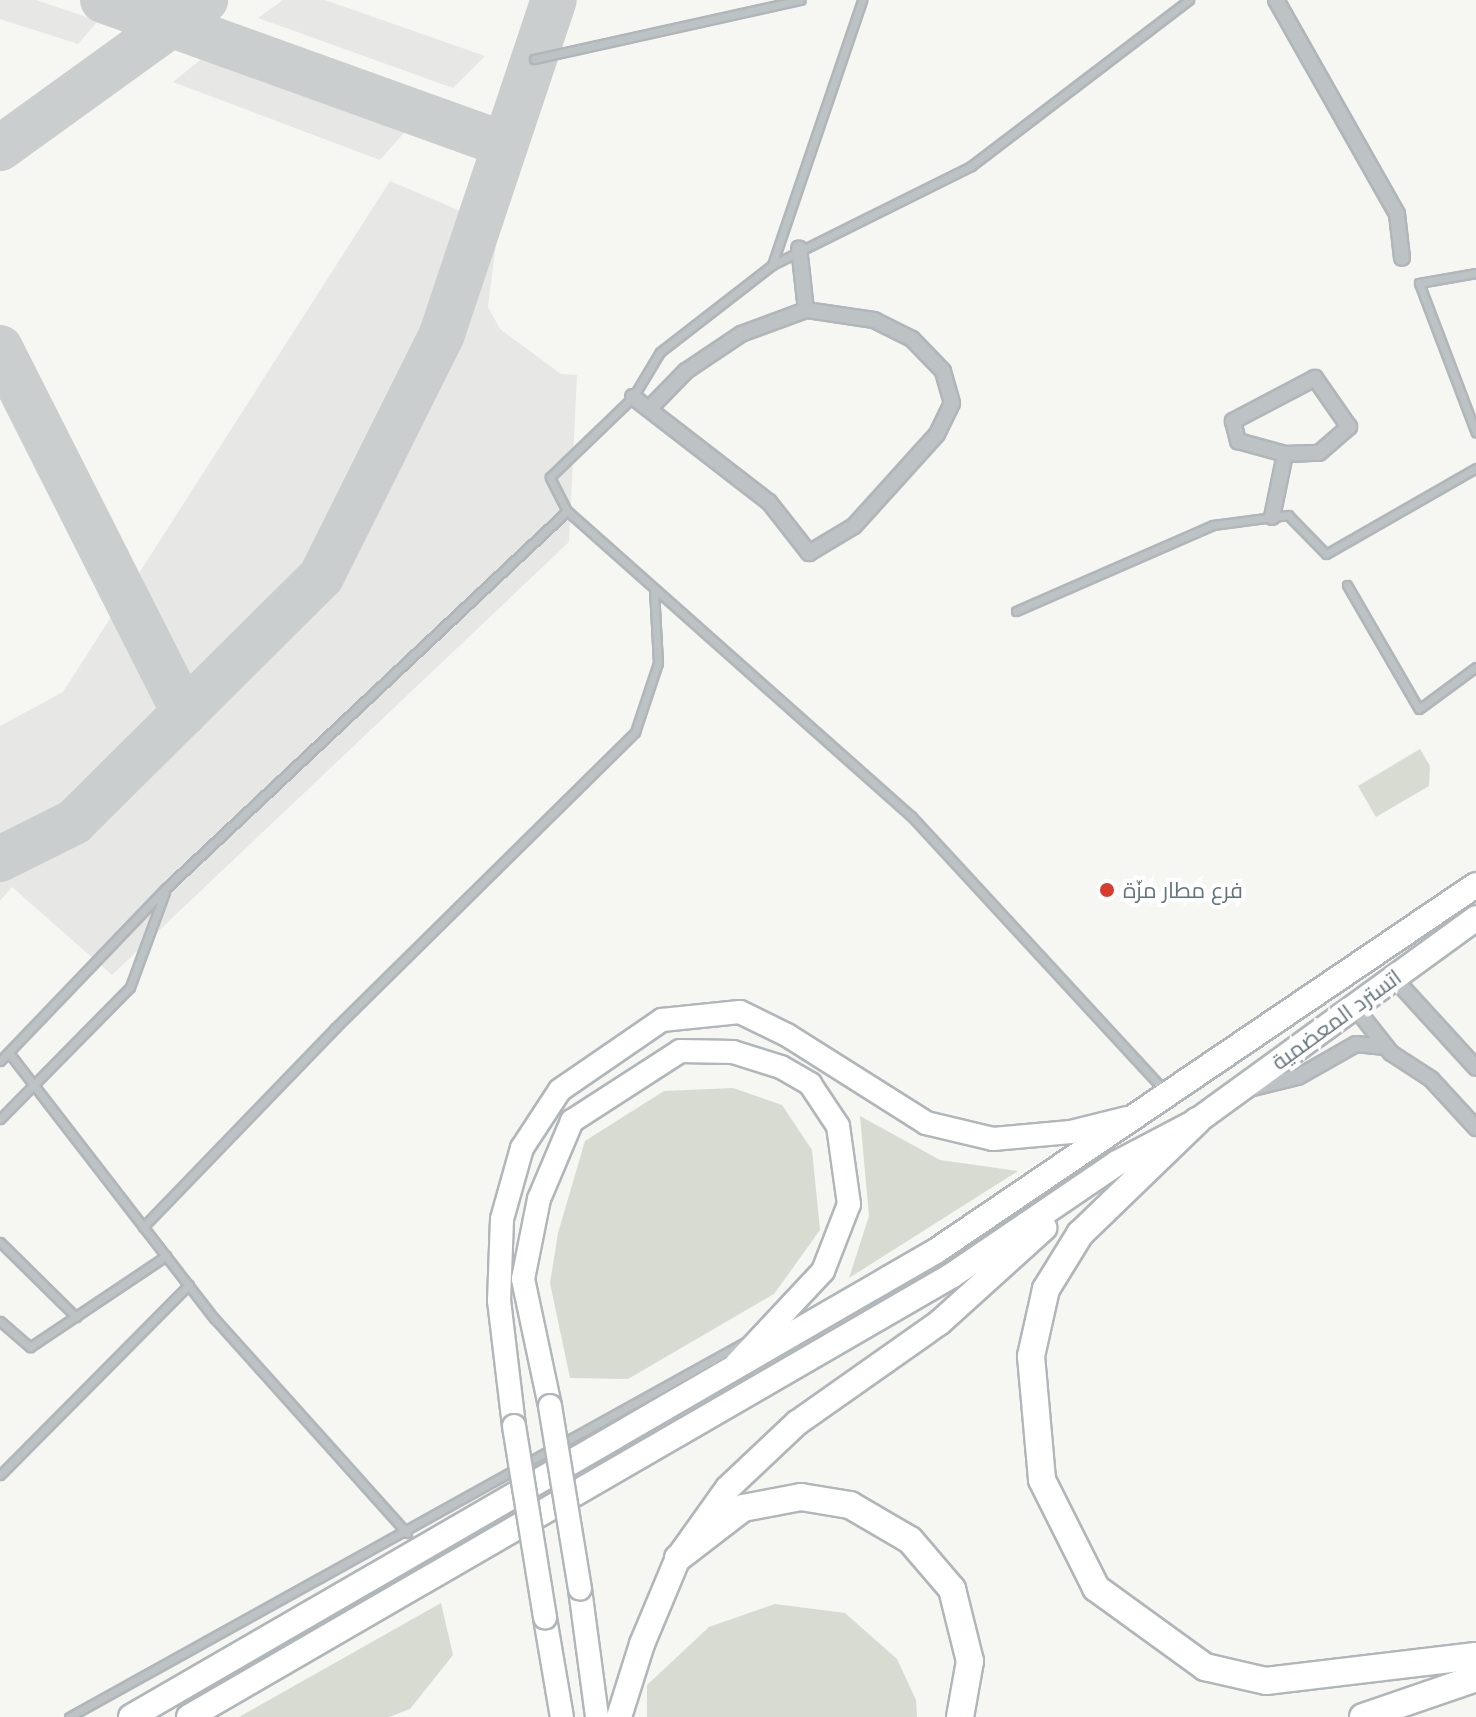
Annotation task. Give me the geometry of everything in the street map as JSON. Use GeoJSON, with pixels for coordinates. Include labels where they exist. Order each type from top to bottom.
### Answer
{"type":"FeatureCollection","features":[{"type":"Feature","properties":{"kind":"highway"},"geometry":{"type":"LineString","coordinates":[[131,1717],[724,1378],[936,1251],[1476,885]]}},
{"type":"Feature","properties":{"kind":"highway","name":"اتسترد المعضمية"},"geometry":{"type":"LineString","coordinates":[[1117,1163],[1197,1121],[1476,918]]}},
{"type":"Feature","properties":{"kind":"highway"},"geometry":{"type":"LineString","coordinates":[[1197,1121],[1080,1234],[1046,1289],[1031,1356],[1042,1480],[1096,1588],[1205,1667],[1266,1681],[1476,1656]]}},
{"type":"Feature","properties":{"kind":"highway"},"geometry":{"type":"LineString","coordinates":[[619,1717],[642,1644],[678,1558],[728,1488],[797,1423],[939,1323],[1117,1163]]}},
{"type":"Feature","properties":{"kind":"highway"},"geometry":{"type":"LineString","coordinates":[[189,1717],[951,1276],[1117,1163]]}},
{"type":"Feature","properties":{"kind":"highway"},"geometry":{"type":"LineString","coordinates":[[678,1558],[743,1508],[801,1497],[850,1505],[910,1540],[952,1589],[970,1661],[960,1717]]}},
{"type":"Feature","properties":{"kind":"highway"},"geometry":{"type":"LineString","coordinates":[[1363,1717],[1476,1678]]}},
{"type":"Feature","properties":{"kind":"main road"},"geometry":{"type":"LineString","coordinates":[[562,1717],[514,1426],[499,1301],[502,1219],[522,1148],[560,1090],[662,1020],[740,1012],[787,1035],[926,1123],[993,1139],[1071,1132],[1132,1117]]}},
{"type":"Feature","properties":{"kind":"main road"},"geometry":{"type":"LineString","coordinates":[[597,1717],[550,1406],[523,1279],[539,1199],[572,1121],[680,1051],[733,1052],[781,1067],[810,1084],[838,1126],[849,1204],[823,1271],[764,1331],[724,1378]]}},
{"type":"Feature","properties":{"kind":"street"},"geometry":{"type":"LineString","coordinates":[[1276,0],[1397,214],[1402,258]]}},
{"type":"Feature","properties":{"kind":"street"},"geometry":{"type":"LineString","coordinates":[[799,248],[806,310]]}},
{"type":"Feature","properties":{"kind":"street"},"geometry":{"type":"LineString","coordinates":[[633,397],[769,502],[809,553],[854,526],[937,434],[952,403],[943,371],[912,339],[874,320],[806,310],[741,334],[686,371],[649,409]]}},
{"type":"Feature","properties":{"kind":"street"},"geometry":{"type":"LineString","coordinates":[[1315,378],[1349,427],[1319,453],[1285,454],[1238,441],[1233,421],[1315,378]]}},
{"type":"Feature","properties":{"kind":"street"},"geometry":{"type":"LineString","coordinates":[[1272,517],[1285,454]]}},
{"type":"Feature","properties":{"kind":"street"},"geometry":{"type":"LineString","coordinates":[[1393,977],[1476,1068]]}},
{"type":"Feature","properties":{"kind":"street"},"geometry":{"type":"LineString","coordinates":[[1354,1006],[1386,1047],[1431,1079],[1476,1128]]}},
{"type":"Feature","properties":{"kind":"street"},"geometry":{"type":"LineString","coordinates":[[1237,1092],[1298,1077],[1356,1044],[1386,1047]]}},
{"type":"Feature","properties":{"kind":"lane"},"geometry":{"type":"LineString","coordinates":[[534,59],[801,0]]}},
{"type":"Feature","properties":{"kind":"lane"},"geometry":{"type":"LineString","coordinates":[[772,265],[862,0]]}},
{"type":"Feature","properties":{"kind":"lane"},"geometry":{"type":"LineString","coordinates":[[1167,1093],[911,816],[567,511],[550,477],[633,397],[660,352],[772,265],[799,248],[971,166],[1189,0]]}},
{"type":"Feature","properties":{"kind":"lane"},"geometry":{"type":"LineString","coordinates":[[1476,273],[1419,283],[1476,433]]}},
{"type":"Feature","properties":{"kind":"lane"},"geometry":{"type":"LineString","coordinates":[[1016,611],[1213,525],[1288,515],[1326,554],[1476,468]]}},
{"type":"Feature","properties":{"kind":"lane"},"geometry":{"type":"LineString","coordinates":[[0,1061],[166,888],[567,511]]}},
{"type":"Feature","properties":{"kind":"lane"},"geometry":{"type":"LineString","coordinates":[[1347,585],[1419,709],[1476,667]]}},
{"type":"Feature","properties":{"kind":"lane"},"geometry":{"type":"LineString","coordinates":[[143,1227],[335,1028],[635,732],[658,663],[654,589]]}},
{"type":"Feature","properties":{"kind":"lane"},"geometry":{"type":"LineString","coordinates":[[0,1119],[130,987],[166,888]]}},
{"type":"Feature","properties":{"kind":"lane"},"geometry":{"type":"LineString","coordinates":[[9,1053],[189,1285],[407,1533]]}},
{"type":"Feature","properties":{"kind":"lane"},"geometry":{"type":"LineString","coordinates":[[0,1242],[76,1317]]}},
{"type":"Feature","properties":{"kind":"lane"},"geometry":{"type":"LineString","coordinates":[[0,1321],[30,1347],[166,1256]]}},
{"type":"Feature","properties":{"kind":"lane"},"geometry":{"type":"LineString","coordinates":[[0,1475],[189,1285]]}},
{"type":"Feature","properties":{"kind":"lane"},"geometry":{"type":"LineString","coordinates":[[69,1717],[407,1533],[764,1331]]}},
{"type":"Feature","properties":{"kind":"shaded area"},"geometry":{"type":"Polygon","coordinates":[[[0,0],[36,0],[98,21],[78,44],[0,19],[0,0]]]}},
{"type":"Feature","properties":{"kind":"shaded area"},"geometry":{"type":"Polygon","coordinates":[[[283,0],[325,0],[485,56],[453,88],[258,18],[283,0]]]}},
{"type":"Feature","properties":{"kind":"shaded area"},"geometry":{"type":"Polygon","coordinates":[[[215,48],[411,125],[380,160],[173,82],[215,48]]]}},
{"type":"Feature","properties":{"kind":"shaded area"},"geometry":{"type":"Polygon","coordinates":[[[390,181],[498,227],[488,307],[500,329],[561,374],[577,375],[569,542],[112,975],[12,887],[0,901],[0,726],[63,692],[390,181]]]}},
{"type":"Feature","properties":{"kind":"shaded area"},"geometry":{"type":"Polygon","coordinates":[[[1420,749],[1430,766],[1429,786],[1376,817],[1358,786],[1420,749]]]}},
{"type":"Feature","properties":{"kind":"shaded area"},"geometry":{"type":"Polygon","coordinates":[[[733,1088],[782,1105],[812,1150],[820,1230],[774,1294],[628,1379],[570,1378],[550,1283],[558,1233],[585,1141],[664,1091],[733,1088]]]}},
{"type":"Feature","properties":{"kind":"shaded area"},"geometry":{"type":"Polygon","coordinates":[[[860,1116],[940,1160],[1018,1171],[849,1278],[869,1216],[860,1116]]]}},
{"type":"Feature","properties":{"kind":"shaded area"},"geometry":{"type":"Polygon","coordinates":[[[441,1603],[453,1655],[410,1709],[389,1717],[239,1717],[441,1603]]]}},
{"type":"Feature","properties":{"kind":"shaded area"},"geometry":{"type":"Polygon","coordinates":[[[775,1604],[845,1613],[897,1659],[916,1700],[917,1717],[647,1717],[647,1685],[709,1627],[775,1604]]]}},
{"type":"Feature","properties":{"kind":"taxiway"},"geometry":{"type":"LineString","coordinates":[[103,0],[502,144]]}},
{"type":"Feature","properties":{"kind":"taxiway"},"geometry":{"type":"LineString","coordinates":[[0,148],[205,0]]}},
{"type":"Feature","properties":{"kind":"taxiway"},"geometry":{"type":"LineString","coordinates":[[0,859],[74,822],[321,577],[442,334],[554,0]]}},
{"type":"Feature","properties":{"kind":"taxiway"},"geometry":{"type":"LineString","coordinates":[[0,348],[184,713]]}},
{"type":"Feature","properties":{"kind":"place","name":"فرع مطار مزّة"},"geometry":{"type":"Point","coordinates":[1107,890]}}]}
